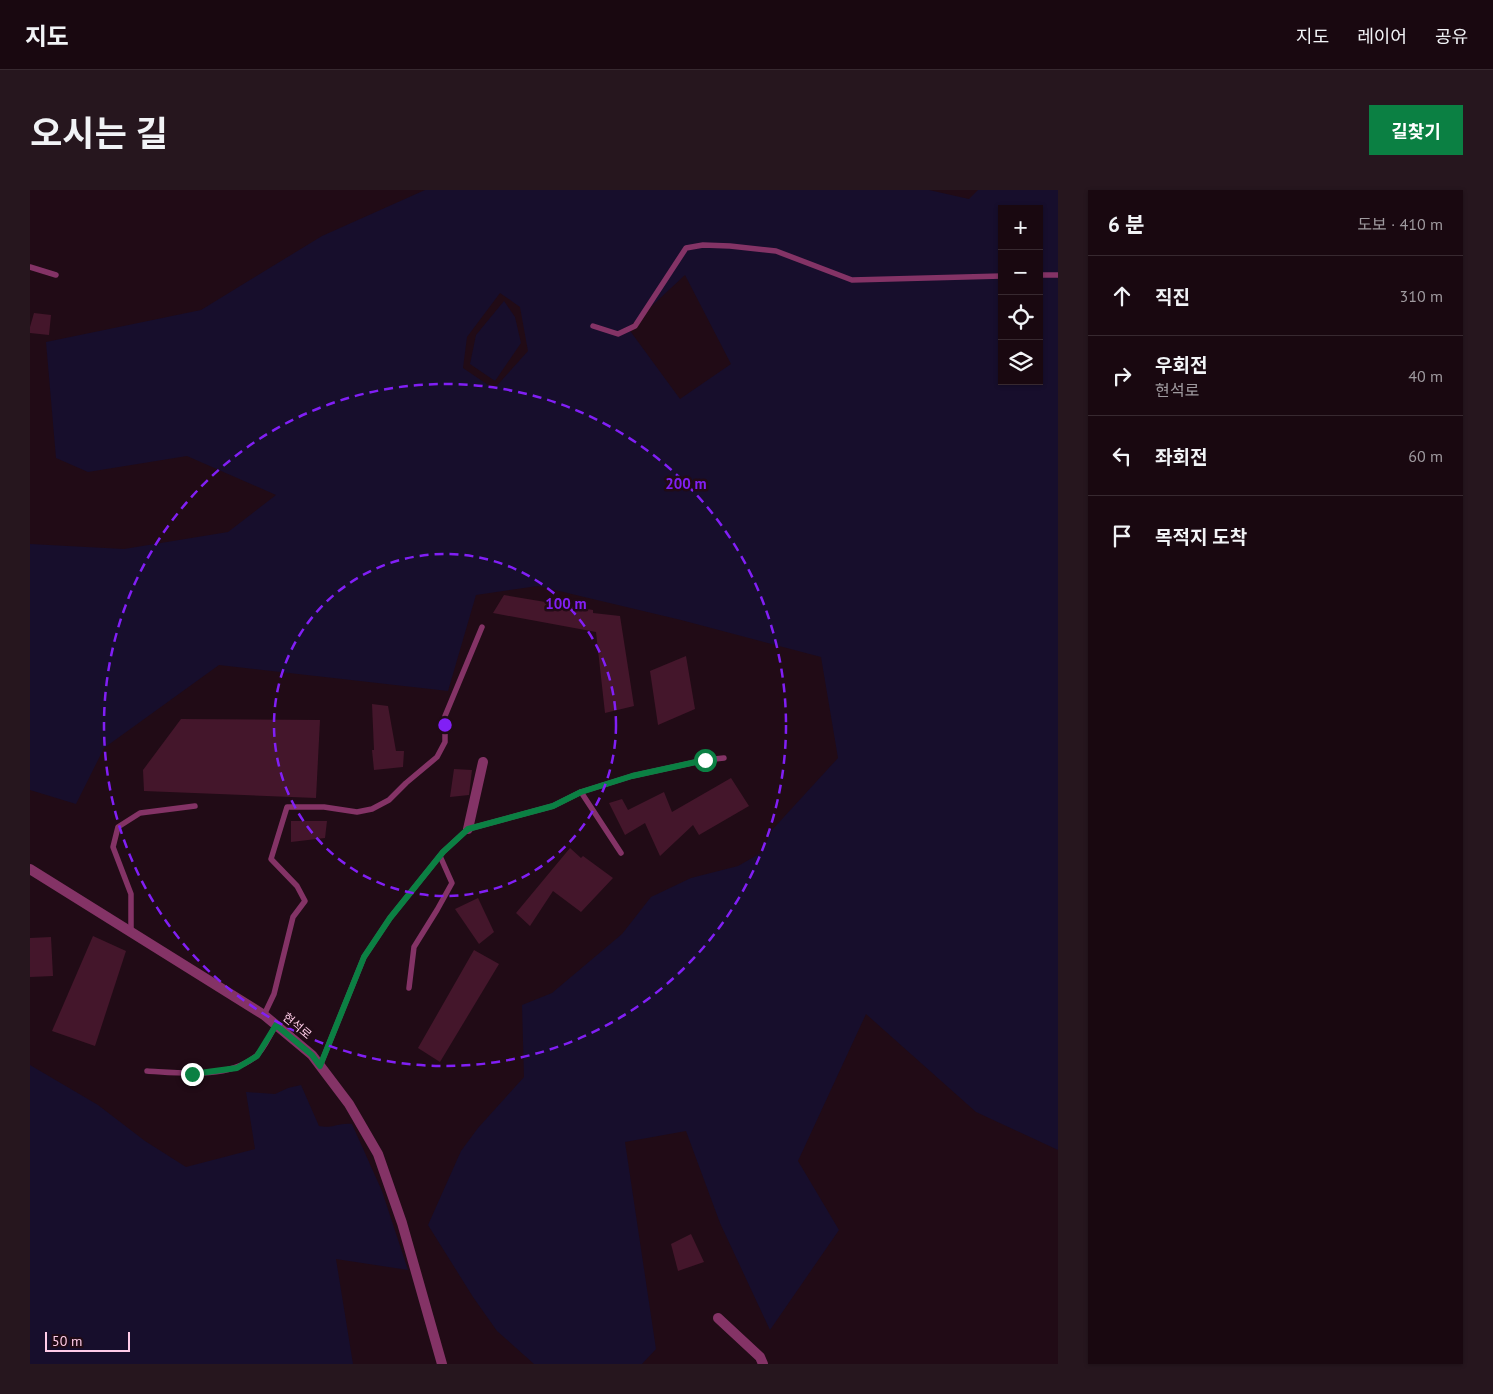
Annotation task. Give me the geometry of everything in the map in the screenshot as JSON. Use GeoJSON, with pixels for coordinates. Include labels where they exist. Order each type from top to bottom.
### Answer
{"type":"FeatureCollection","features":[{"type":"Feature","properties":{"kind":"street"},"geometry":{"type":"LineString","coordinates":[[468,829],[483,762]]}},
{"type":"Feature","properties":{"kind":"street","name":"현석로"},"geometry":{"type":"LineString","coordinates":[[30,870],[264,1015],[312,1055],[349,1104],[378,1154],[402,1223],[442,1364]]}},
{"type":"Feature","properties":{"kind":"street"},"geometry":{"type":"LineString","coordinates":[[718,1318],[760,1357],[763,1364]]}},
{"type":"Feature","properties":{"kind":"lane"},"geometry":{"type":"LineString","coordinates":[[593,326],[618,334],[635,326],[686,248],[703,245],[776,251],[852,280],[998,276]]}},
{"type":"Feature","properties":{"kind":"lane"},"geometry":{"type":"LineString","coordinates":[[30,267],[56,275]]}},
{"type":"Feature","properties":{"kind":"lane"},"geometry":{"type":"LineString","coordinates":[[1043,275],[1058,275]]}},
{"type":"Feature","properties":{"kind":"lane"},"geometry":{"type":"LineString","coordinates":[[264,1015],[274,994],[293,917],[305,901],[297,886],[271,859],[287,807],[324,807],[357,812],[372,809],[389,800],[406,783],[438,757],[445,742],[445,716],[482,627]]}},
{"type":"Feature","properties":{"kind":"lane"},"geometry":{"type":"LineString","coordinates":[[320,1066],[364,957],[390,918],[440,856],[468,829],[553,806],[581,792],[632,776],[705,760],[724,758]]}},
{"type":"Feature","properties":{"kind":"lane"},"geometry":{"type":"LineString","coordinates":[[581,792],[621,853]]}},
{"type":"Feature","properties":{"kind":"lane"},"geometry":{"type":"LineString","coordinates":[[131,932],[131,894],[113,847],[118,827],[140,813],[195,806]]}},
{"type":"Feature","properties":{"kind":"lane"},"geometry":{"type":"LineString","coordinates":[[409,988],[414,947],[452,882],[440,856]]}},
{"type":"Feature","properties":{"kind":"lane"},"geometry":{"type":"LineString","coordinates":[[147,1071],[192,1074],[237,1068],[257,1056],[276,1025]]}},
{"type":"Feature","properties":{"kind":"shaded area"},"geometry":{"type":"Polygon","coordinates":[[[425,190],[929,190],[969,199],[978,190],[1058,190],[1058,1150],[976,1112],[866,1014],[798,1161],[839,1230],[770,1330],[720,1223],[686,1131],[625,1142],[656,1349],[642,1364],[534,1364],[497,1331],[473,1297],[428,1225],[461,1151],[478,1128],[524,1077],[522,1005],[552,993],[622,934],[651,897],[691,878],[738,866],[761,853],[772,830],[838,758],[821,657],[681,620],[538,586],[476,595],[448,691],[219,665],[104,748],[76,804],[30,790],[30,544],[124,549],[228,532],[276,495],[187,456],[88,472],[56,458],[46,342],[201,310],[322,236],[425,190]],[[685,275],[628,328],[680,399],[731,364],[685,275]],[[500,293],[467,337],[463,368],[494,389],[528,351],[520,307],[500,293]]]}},
{"type":"Feature","properties":{"kind":"shaded area"},"geometry":{"type":"Polygon","coordinates":[[[504,301],[515,317],[521,343],[495,381],[470,364],[476,335],[504,301]]]}},
{"type":"Feature","properties":{"kind":"shaded area"},"geometry":{"type":"Polygon","coordinates":[[[30,1065],[98,1105],[145,1141],[186,1167],[255,1149],[246,1092],[275,1094],[301,1085],[319,1126],[328,1127],[352,1124],[382,1191],[408,1270],[336,1259],[353,1364],[30,1364],[30,1065]]]}},
{"type":"Feature","properties":{"kind":"building"},"geometry":{"type":"Polygon","coordinates":[[[34,313],[51,315],[49,335],[30,333],[34,313]]]}},
{"type":"Feature","properties":{"kind":"building"},"geometry":{"type":"Polygon","coordinates":[[[504,595],[593,610],[593,613],[620,616],[634,706],[605,713],[596,632],[493,613],[504,595]]]}},
{"type":"Feature","properties":{"kind":"building"},"geometry":{"type":"Polygon","coordinates":[[[686,656],[695,709],[658,725],[650,671],[686,656]]]}},
{"type":"Feature","properties":{"kind":"building"},"geometry":{"type":"Polygon","coordinates":[[[372,704],[388,706],[396,751],[404,751],[403,767],[374,770],[372,704]]]}},
{"type":"Feature","properties":{"kind":"building"},"geometry":{"type":"Polygon","coordinates":[[[181,719],[320,720],[316,798],[144,791],[143,770],[181,719]]]}},
{"type":"Feature","properties":{"kind":"building"},"geometry":{"type":"Polygon","coordinates":[[[454,769],[472,770],[469,795],[450,797],[454,769]]]}},
{"type":"Feature","properties":{"kind":"building"},"geometry":{"type":"Polygon","coordinates":[[[731,778],[749,806],[699,835],[693,825],[660,856],[645,823],[625,835],[609,803],[622,799],[628,810],[664,792],[672,812],[731,778]]]}},
{"type":"Feature","properties":{"kind":"building"},"geometry":{"type":"Polygon","coordinates":[[[291,821],[327,821],[325,838],[291,842],[291,821]]]}},
{"type":"Feature","properties":{"kind":"building"},"geometry":{"type":"Polygon","coordinates":[[[570,848],[581,858],[583,856],[613,878],[581,912],[553,891],[530,926],[516,913],[570,848]]]}},
{"type":"Feature","properties":{"kind":"building"},"geometry":{"type":"Polygon","coordinates":[[[478,898],[494,932],[479,944],[455,909],[478,898]]]}},
{"type":"Feature","properties":{"kind":"building"},"geometry":{"type":"Polygon","coordinates":[[[93,936],[126,951],[95,1046],[52,1031],[93,936]]]}},
{"type":"Feature","properties":{"kind":"building"},"geometry":{"type":"Polygon","coordinates":[[[51,937],[53,976],[30,977],[30,938],[51,937]]]}},
{"type":"Feature","properties":{"kind":"building"},"geometry":{"type":"Polygon","coordinates":[[[474,950],[499,964],[440,1062],[418,1048],[474,950]]]}},
{"type":"Feature","properties":{"kind":"building"},"geometry":{"type":"Polygon","coordinates":[[[691,1234],[704,1262],[678,1271],[671,1244],[691,1234]]]}},
{"type":"Feature","properties":{"kind":"route"},"geometry":{"type":"LineString","coordinates":[[192,1074],[237,1068],[257,1056],[276,1025],[312,1055],[320,1066],[364,957],[390,918],[443,852],[468,829],[553,806],[581,792],[632,776],[705,760]]}}]}
